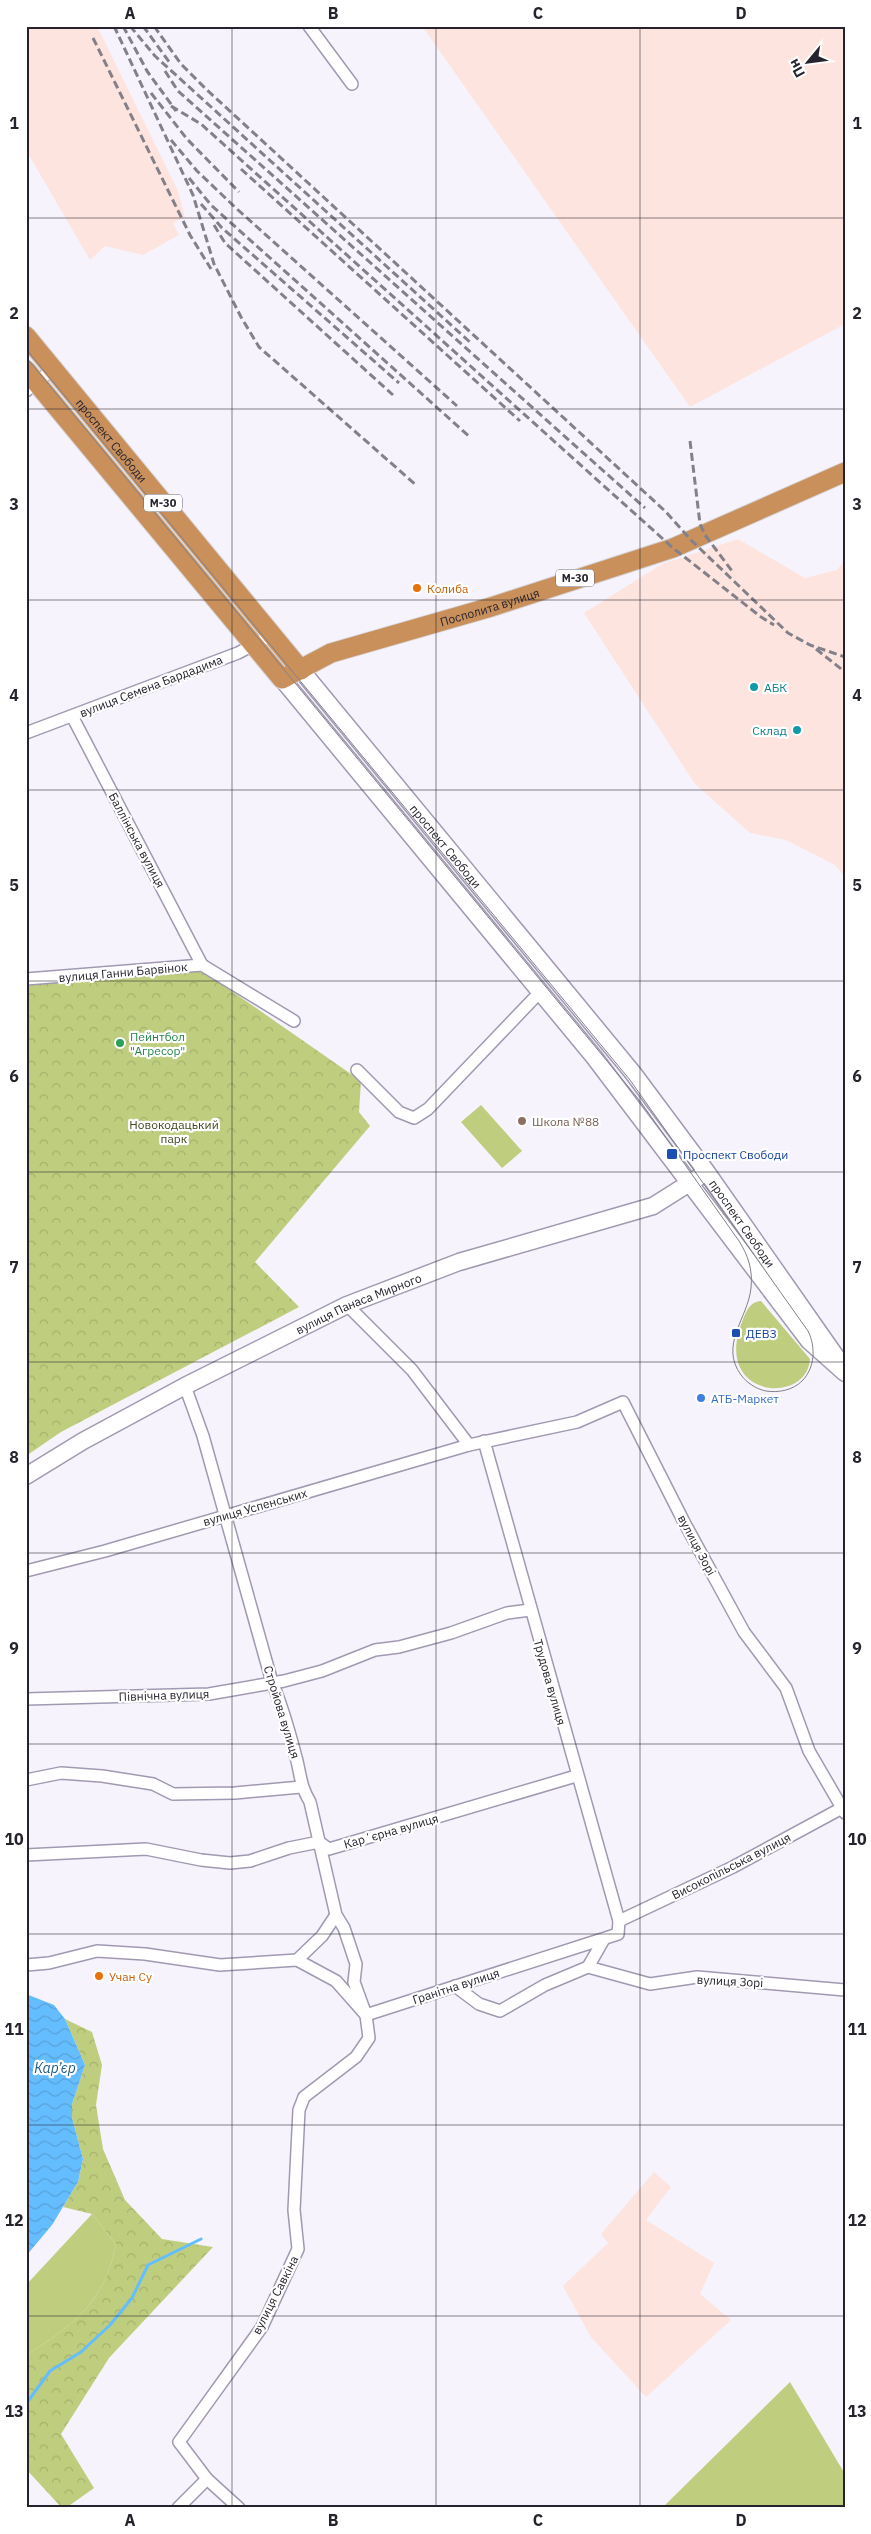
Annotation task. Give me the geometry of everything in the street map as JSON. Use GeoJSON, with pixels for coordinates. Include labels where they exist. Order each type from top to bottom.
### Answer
{"type":"FeatureCollection","features":[{"type":"Feature","properties":{"kind":"highway","name":"проспект Свободи"},"geometry":{"type":"LineString","coordinates":[[26,336],[301,670]]}},
{"type":"Feature","properties":{"kind":"highway","name":"проспект Свободи"},"geometry":{"type":"LineString","coordinates":[[30,381],[282,679]]}},
{"type":"Feature","properties":{"kind":"highway","name":"Посполита вулиця"},"geometry":{"type":"LineString","coordinates":[[301,670],[331,653],[491,607],[673,548],[845,472]]}},
{"type":"Feature","properties":{"kind":"highway","name":"М-30"},"geometry":{"type":"LineString","coordinates":[[282,679],[301,670]]}},
{"type":"Feature","properties":{"kind":"main road","name":"проспект Свободи"},"geometry":{"type":"LineString","coordinates":[[301,670],[627,1066],[706,1171],[845,1372]]}},
{"type":"Feature","properties":{"kind":"main road","name":"проспект Свободи"},"geometry":{"type":"LineString","coordinates":[[282,679],[606,1072],[809,1341],[845,1372]]}},
{"type":"Feature","properties":{"kind":"main road","name":"вулиця Панаса Мирного"},"geometry":{"type":"LineString","coordinates":[[26,1476],[83,1441],[185,1386],[347,1305],[459,1262],[653,1206],[690,1184],[706,1171]]}},
{"type":"Feature","properties":{"kind":"street"},"geometry":{"type":"LineString","coordinates":[[309,26],[352,84]]}},
{"type":"Feature","properties":{"kind":"street"},"geometry":{"type":"LineString","coordinates":[[30,381],[53,369]]}},
{"type":"Feature","properties":{"kind":"street","name":"вулиця Семена Бардадима"},"geometry":{"type":"LineString","coordinates":[[26,733],[254,646],[272,635]]}},
{"type":"Feature","properties":{"kind":"street","name":"Баллінська вулиця"},"geometry":{"type":"LineString","coordinates":[[72,716],[202,965]]}},
{"type":"Feature","properties":{"kind":"street","name":"вулиця Ганни Барвінок"},"geometry":{"type":"LineString","coordinates":[[26,979],[202,965],[294,1021]]}},
{"type":"Feature","properties":{"kind":"street"},"geometry":{"type":"LineString","coordinates":[[357,1070],[399,1112],[414,1118],[428,1109],[540,992]]}},
{"type":"Feature","properties":{"kind":"street"},"geometry":{"type":"LineString","coordinates":[[347,1305],[412,1370],[468,1445]]}},
{"type":"Feature","properties":{"kind":"street","name":"Стройова вулиця"},"geometry":{"type":"LineString","coordinates":[[185,1386],[203,1436],[272,1682],[281,1704],[298,1766],[301,1787],[310,1802],[336,1915],[350,1943],[356,1964],[354,1982],[366,2015],[369,2038]]}},
{"type":"Feature","properties":{"kind":"street","name":"вулиця Зорі"},"geometry":{"type":"LineString","coordinates":[[484,1441],[578,1422],[623,1402],[684,1522],[744,1632],[786,1688],[810,1750],[843,1810]]}},
{"type":"Feature","properties":{"kind":"street","name":"вулиця Успенських"},"geometry":{"type":"LineString","coordinates":[[26,1571],[484,1441]]}},
{"type":"Feature","properties":{"kind":"street","name":"Трудова вулиця"},"geometry":{"type":"LineString","coordinates":[[484,1441],[576,1776],[619,1921]]}},
{"type":"Feature","properties":{"kind":"street","name":"Північна вулиця"},"geometry":{"type":"LineString","coordinates":[[26,1699],[209,1694],[322,1671],[375,1650],[399,1647],[451,1633],[507,1613],[530,1610]]}},
{"type":"Feature","properties":{"kind":"street"},"geometry":{"type":"LineString","coordinates":[[26,1780],[62,1773],[102,1776],[153,1784],[173,1794],[235,1793],[301,1787]]}},
{"type":"Feature","properties":{"kind":"street","name":"Карʼєрна вулиця"},"geometry":{"type":"LineString","coordinates":[[26,1855],[146,1849],[201,1860],[230,1863],[250,1861],[289,1848],[319,1842],[329,1849],[576,1776]]}},
{"type":"Feature","properties":{"kind":"street","name":"Високопільська вулиця"},"geometry":{"type":"LineString","coordinates":[[619,1921],[725,1872],[843,1810]]}},
{"type":"Feature","properties":{"kind":"street"},"geometry":{"type":"LineString","coordinates":[[297,1960],[322,1936],[336,1915]]}},
{"type":"Feature","properties":{"kind":"street","name":"Гранітна вулиця"},"geometry":{"type":"LineString","coordinates":[[366,2015],[618,1934],[619,1921]]}},
{"type":"Feature","properties":{"kind":"street"},"geometry":{"type":"LineString","coordinates":[[455,1986],[479,2004],[500,2011],[545,1985],[588,1967],[604,1939]]}},
{"type":"Feature","properties":{"kind":"street"},"geometry":{"type":"LineString","coordinates":[[26,1965],[49,1963],[97,1951],[145,1954],[220,1965],[297,1960],[336,1981],[366,2015]]}},
{"type":"Feature","properties":{"kind":"street","name":"вулиця Зорі"},"geometry":{"type":"LineString","coordinates":[[588,1967],[650,1984],[697,1977],[845,1990]]}},
{"type":"Feature","properties":{"kind":"street","name":"вулиця Савкіна"},"geometry":{"type":"LineString","coordinates":[[207,2479],[178,2442],[262,2327],[298,2249],[294,2210],[299,2110],[304,2097],[356,2057],[369,2038]]}},
{"type":"Feature","properties":{"kind":"street"},"geometry":{"type":"LineString","coordinates":[[178,2508],[207,2479],[239,2508]]}},
{"type":"Feature","properties":{"kind":"shaded area"},"geometry":{"type":"Polygon","coordinates":[[[26,26],[97,26],[178,191],[185,217],[173,223],[179,235],[143,255],[105,246],[90,260],[26,150],[26,26]]]}},
{"type":"Feature","properties":{"kind":"shaded area"},"geometry":{"type":"Polygon","coordinates":[[[422,26],[845,26],[845,324],[690,407],[422,26]]]}},
{"type":"Feature","properties":{"kind":"shaded area"},"geometry":{"type":"Polygon","coordinates":[[[738,539],[805,578],[837,570],[845,560],[845,877],[835,865],[786,840],[750,833],[695,784],[584,613],[662,564],[738,539]]]}},
{"type":"Feature","properties":{"kind":"shaded area"},"geometry":{"type":"Polygon","coordinates":[[[654,2172],[671,2187],[646,2220],[714,2263],[700,2294],[731,2320],[646,2397],[591,2337],[563,2286],[608,2243],[601,2234],[654,2172]]]}},
{"type":"Feature","properties":{"kind":"green space","name":"Новокодацький парк"},"geometry":{"type":"Polygon","coordinates":[[[200,969],[361,1081],[359,1112],[370,1126],[255,1262],[299,1307],[61,1432],[26,1456],[26,985],[200,969]]]}},
{"type":"Feature","properties":{"kind":"green space"},"geometry":{"type":"Polygon","coordinates":[[[481,1105],[522,1151],[502,1168],[461,1122],[481,1105]]]}},
{"type":"Feature","properties":{"kind":"green space"},"geometry":{"type":"Polygon","coordinates":[[[761,1301],[810,1359],[805,1374],[794,1384],[779,1388],[764,1387],[750,1379],[740,1366],[736,1347],[742,1322],[751,1305],[761,1301]]]}},
{"type":"Feature","properties":{"kind":"green space"},"geometry":{"type":"Polygon","coordinates":[[[65,2019],[92,2032],[102,2065],[96,2105],[103,2149],[125,2200],[162,2239],[213,2247],[109,2358],[61,2434],[94,2488],[66,2508],[62,2508],[26,2469],[26,2355],[58,2334],[84,2310],[104,2281],[116,2244],[92,2214],[63,2207],[78,2182],[83,2159],[72,2118],[72,2104],[85,2065],[65,2019]]]}},
{"type":"Feature","properties":{"kind":"green space"},"geometry":{"type":"Polygon","coordinates":[[[92,2214],[116,2244],[104,2281],[95,2296],[72,2322],[58,2334],[26,2355],[26,2285],[92,2214]]]}},
{"type":"Feature","properties":{"kind":"green space"},"geometry":{"type":"Polygon","coordinates":[[[790,2382],[845,2474],[845,2508],[662,2508],[790,2382]]]}},
{"type":"Feature","properties":{"kind":"water","name":"Кар’єр"},"geometry":{"type":"Polygon","coordinates":[[[26,1994],[54,2005],[65,2019],[85,2065],[72,2104],[72,2118],[83,2159],[78,2182],[52,2225],[26,2256],[26,1994]]]}},
{"type":"Feature","properties":{"kind":"waterway"},"geometry":{"type":"LineString","coordinates":[[26,2404],[50,2371],[81,2352],[110,2325],[132,2298],[148,2265],[201,2239]]}},
{"type":"Feature","properties":{"kind":"tram line"},"geometry":{"type":"LineString","coordinates":[[26,349],[630,1080],[808,1331],[811,1337],[813,1357],[810,1370],[802,1381],[794,1387],[776,1392],[759,1389],[746,1381],[741,1375],[735,1364],[734,1342],[749,1299],[751,1275],[747,1257],[739,1241],[640,1101],[26,357]]}},
{"type":"Feature","properties":{"kind":"railway"},"geometry":{"type":"LineString","coordinates":[[114,26],[193,195],[214,264],[241,317],[259,347],[416,485]]}},
{"type":"Feature","properties":{"kind":"railway"},"geometry":{"type":"LineString","coordinates":[[123,26],[147,71],[176,111]]}},
{"type":"Feature","properties":{"kind":"railway"},"geometry":{"type":"LineString","coordinates":[[130,26],[155,56],[472,344]]}},
{"type":"Feature","properties":{"kind":"railway"},"geometry":{"type":"LineString","coordinates":[[143,26],[170,63]]}},
{"type":"Feature","properties":{"kind":"railway"},"geometry":{"type":"LineString","coordinates":[[154,26],[181,64],[207,90],[665,511],[692,541],[788,633],[810,645],[845,657]]}},
{"type":"Feature","properties":{"kind":"railway"},"geometry":{"type":"LineString","coordinates":[[93,38],[190,235],[211,269]]}},
{"type":"Feature","properties":{"kind":"railway"},"geometry":{"type":"LineString","coordinates":[[165,71],[178,91],[645,508]]}},
{"type":"Feature","properties":{"kind":"railway"},"geometry":{"type":"LineString","coordinates":[[151,93],[187,139],[239,192]]}},
{"type":"Feature","properties":{"kind":"railway"},"geometry":{"type":"LineString","coordinates":[[171,106],[201,124],[673,548],[761,617],[774,625]]}},
{"type":"Feature","properties":{"kind":"railway"},"geometry":{"type":"LineString","coordinates":[[171,140],[197,171],[237,209],[457,406]]}},
{"type":"Feature","properties":{"kind":"railway"},"geometry":{"type":"LineString","coordinates":[[241,169],[520,421]]}},
{"type":"Feature","properties":{"kind":"railway"},"geometry":{"type":"LineString","coordinates":[[189,178],[211,205],[471,438]]}},
{"type":"Feature","properties":{"kind":"railway"},"geometry":{"type":"LineString","coordinates":[[201,204],[222,228],[399,383]]}},
{"type":"Feature","properties":{"kind":"railway"},"geometry":{"type":"LineString","coordinates":[[214,225],[225,243],[393,395]]}},
{"type":"Feature","properties":{"kind":"railway"},"geometry":{"type":"LineString","coordinates":[[690,441],[700,524],[705,535],[732,571]]}},
{"type":"Feature","properties":{"kind":"railway"},"geometry":{"type":"LineString","coordinates":[[816,649],[845,672]]}},
{"type":"Feature","properties":{"kind":"place","name":"Колиба"},"geometry":{"type":"Point","coordinates":[417,588]}},
{"type":"Feature","properties":{"kind":"place","name":"АБК"},"geometry":{"type":"Point","coordinates":[754,687]}},
{"type":"Feature","properties":{"kind":"place","name":"Склад"},"geometry":{"type":"Point","coordinates":[797,730]}},
{"type":"Feature","properties":{"kind":"place","name":"Пейнтбол \"Агресор\""},"geometry":{"type":"Point","coordinates":[120,1043]}},
{"type":"Feature","properties":{"kind":"place","name":"Школа №88"},"geometry":{"type":"Point","coordinates":[522,1121]}},
{"type":"Feature","properties":{"kind":"place","name":"Проспект Свободи"},"geometry":{"type":"Point","coordinates":[672,1154]}},
{"type":"Feature","properties":{"kind":"place","name":"ДЕВЗ"},"geometry":{"type":"Point","coordinates":[736,1333]}},
{"type":"Feature","properties":{"kind":"place","name":"АТБ-Маркет"},"geometry":{"type":"Point","coordinates":[701,1398]}},
{"type":"Feature","properties":{"kind":"place","name":"Учан Су"},"geometry":{"type":"Point","coordinates":[99,1976]}}]}
